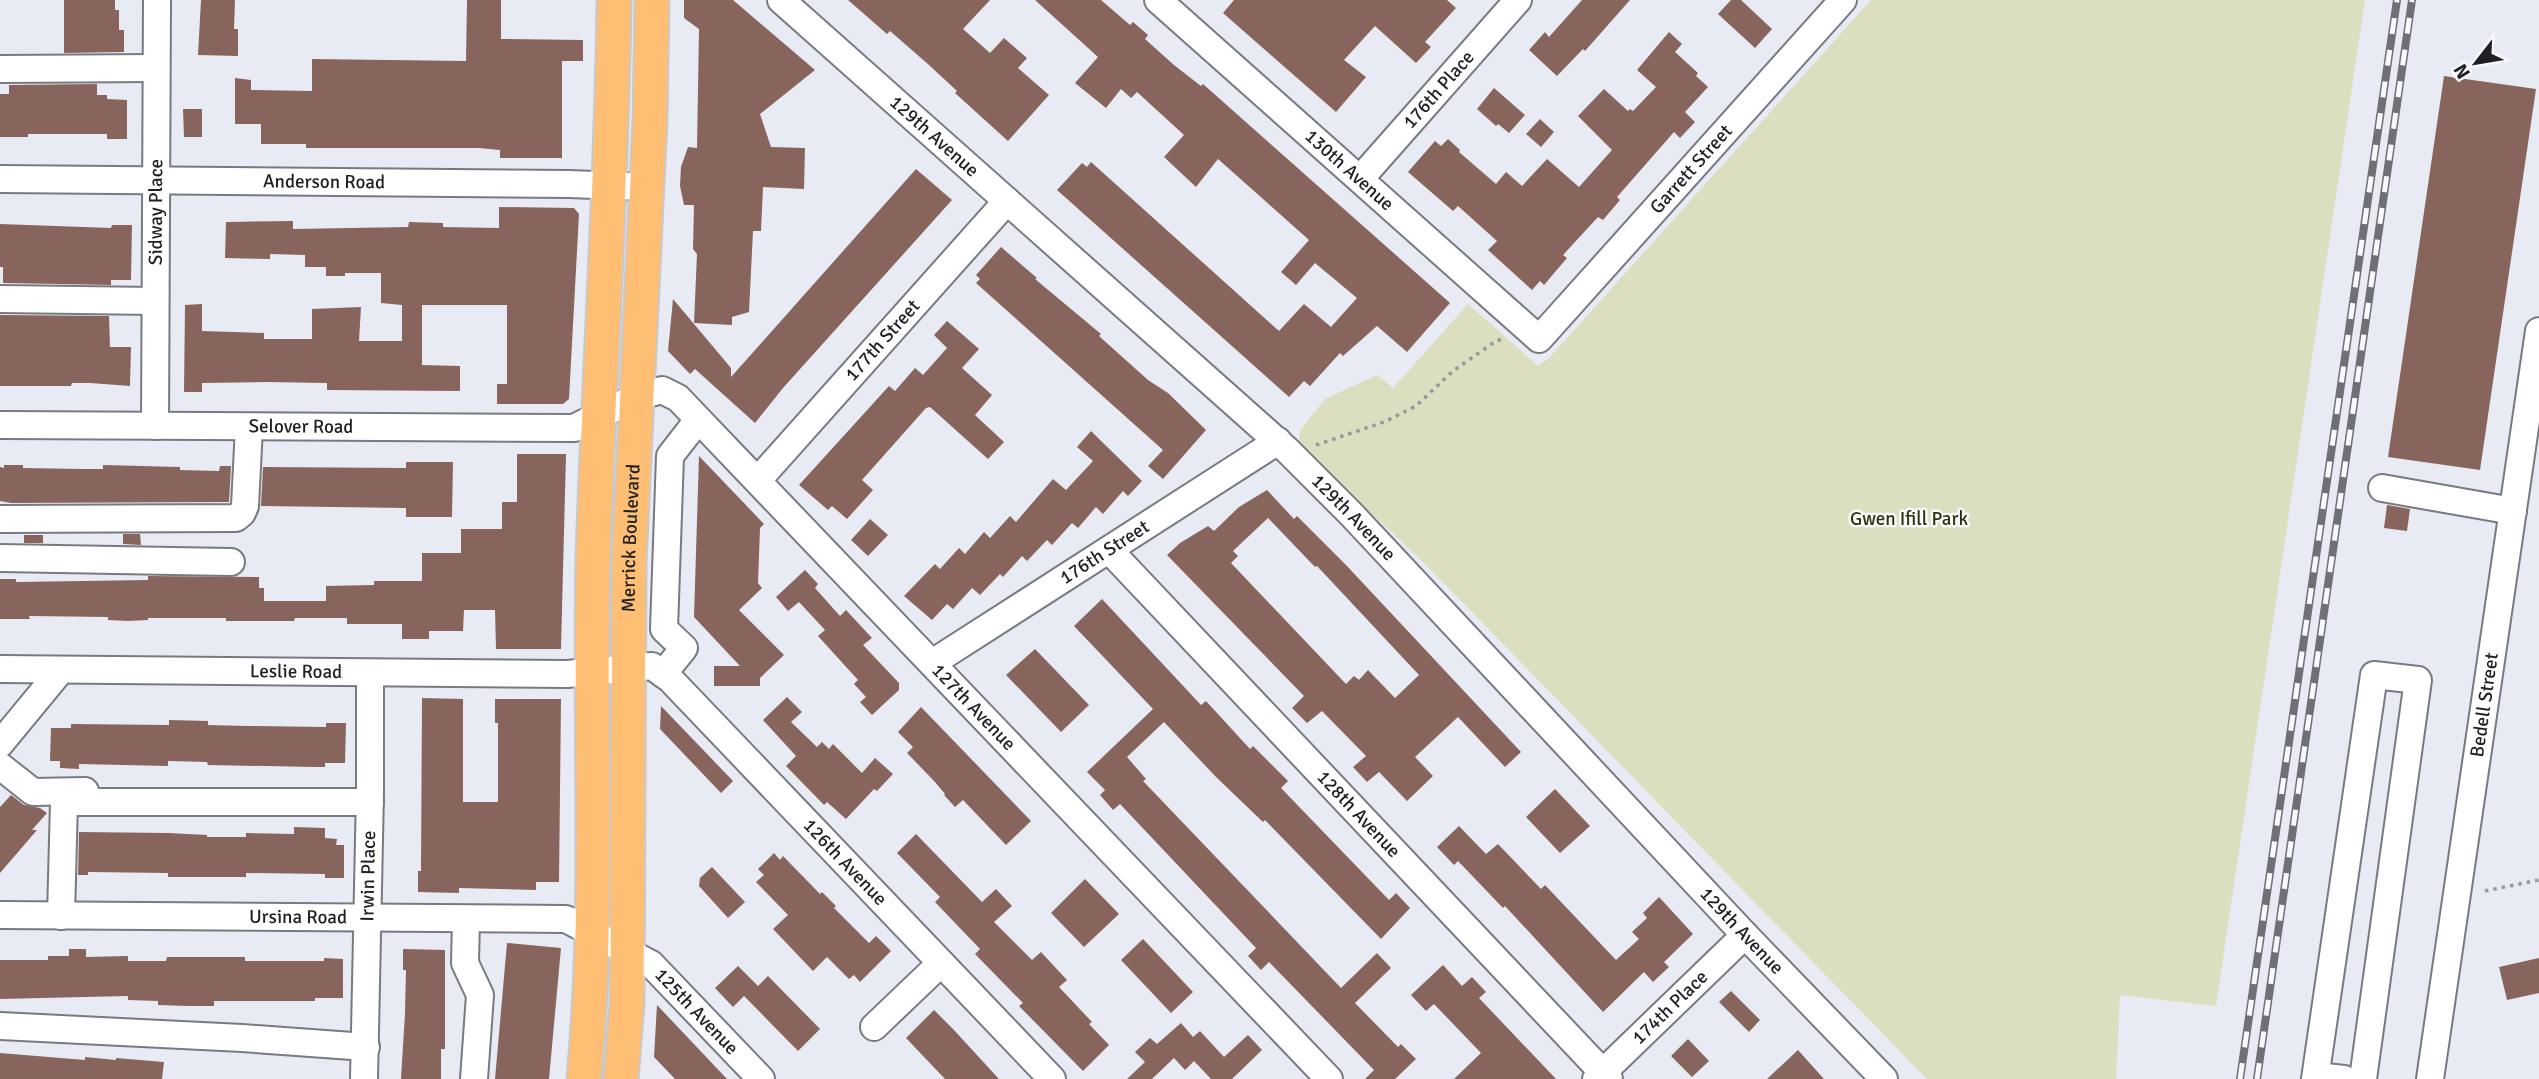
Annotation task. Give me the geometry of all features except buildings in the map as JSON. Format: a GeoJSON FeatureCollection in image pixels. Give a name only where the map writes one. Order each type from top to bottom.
{"type":"FeatureCollection","features":[{"type":"Feature","properties":{"kind":"main road","name":"Merrick Boulevard"},"geometry":{"type":"LineString","coordinates":[[584,1079],[590,1004],[593,560],[610,185],[614,0]]}},
{"type":"Feature","properties":{"kind":"main road","name":"Merrick Boulevard"},"geometry":{"type":"LineString","coordinates":[[621,1079],[627,951],[631,517],[647,187],[652,0]]}},
{"type":"Feature","properties":{"kind":"street","name":"Sidway Place"},"geometry":{"type":"LineString","coordinates":[[155,426],[157,0]]}},
{"type":"Feature","properties":{"kind":"street","name":"129th Avenue"},"geometry":{"type":"LineString","coordinates":[[781,0],[1278,441],[1362,525],[1745,935],[1884,1079]]}},
{"type":"Feature","properties":{"kind":"street","name":"176th Place"},"geometry":{"type":"LineString","coordinates":[[1360,179],[1518,0]]}},
{"type":"Feature","properties":{"kind":"street","name":"Garrett Street"},"geometry":{"type":"LineString","coordinates":[[1539,339],[1843,0]]}},
{"type":"Feature","properties":{"kind":"street","name":"130th Avenue"},"geometry":{"type":"LineString","coordinates":[[1174,5],[1360,179],[1539,339]]}},
{"type":"Feature","properties":{"kind":"street"},"geometry":{"type":"LineString","coordinates":[[0,69],[156,68]]}},
{"type":"Feature","properties":{"kind":"street","name":"Anderson Road"},"geometry":{"type":"LineString","coordinates":[[0,179],[647,187]]}},
{"type":"Feature","properties":{"kind":"street","name":"177th Street"},"geometry":{"type":"LineString","coordinates":[[758,480],[1007,201]]}},
{"type":"Feature","properties":{"kind":"street"},"geometry":{"type":"LineString","coordinates":[[0,299],[155,301]]}},
{"type":"Feature","properties":{"kind":"street","name":"Bedell Street"},"geometry":{"type":"LineString","coordinates":[[2430,1079],[2539,331]]}},
{"type":"Feature","properties":{"kind":"street","name":"127th Avenue"},"geometry":{"type":"LineString","coordinates":[[599,416],[636,397],[662,390],[678,398],[1328,1079]]}},
{"type":"Feature","properties":{"kind":"street","name":"Selover Road"},"geometry":{"type":"LineString","coordinates":[[0,425],[574,428],[599,416]]}},
{"type":"Feature","properties":{"kind":"street"},"geometry":{"type":"LineString","coordinates":[[628,668],[652,666],[663,674],[684,648],[664,629],[670,456],[698,420]]}},
{"type":"Feature","properties":{"kind":"street"},"geometry":{"type":"LineString","coordinates":[[0,519],[236,517],[242,513],[245,506],[249,427]]}},
{"type":"Feature","properties":{"kind":"street","name":"176th Street"},"geometry":{"type":"LineString","coordinates":[[932,663],[1278,441]]}},
{"type":"Feature","properties":{"kind":"street"},"geometry":{"type":"LineString","coordinates":[[633,453],[670,456]]}},
{"type":"Feature","properties":{"kind":"street"},"geometry":{"type":"LineString","coordinates":[[2382,488],[2513,511]]}},
{"type":"Feature","properties":{"kind":"street"},"geometry":{"type":"LineString","coordinates":[[631,517],[669,519]]}},
{"type":"Feature","properties":{"kind":"street","name":"128th Avenue"},"geometry":{"type":"LineString","coordinates":[[1110,551],[1603,1077]]}},
{"type":"Feature","properties":{"kind":"street"},"geometry":{"type":"LineString","coordinates":[[0,558],[231,562]]}},
{"type":"Feature","properties":{"kind":"street"},"geometry":{"type":"LineString","coordinates":[[629,602],[665,602]]}},
{"type":"Feature","properties":{"kind":"street","name":"Leslie Road"},"geometry":{"type":"LineString","coordinates":[[0,669],[567,674],[628,668]]}},
{"type":"Feature","properties":{"kind":"street"},"geometry":{"type":"LineString","coordinates":[[0,744],[61,670]]}},
{"type":"Feature","properties":{"kind":"street","name":"Irwin Place"},"geometry":{"type":"LineString","coordinates":[[364,1079],[370,673]]}},
{"type":"Feature","properties":{"kind":"street","name":"126th Avenue"},"geometry":{"type":"LineString","coordinates":[[663,674],[1052,1079]]}},
{"type":"Feature","properties":{"kind":"street"},"geometry":{"type":"LineString","coordinates":[[2344,1079],[2316,1078],[2374,675],[2418,680],[2363,1079]]}},
{"type":"Feature","properties":{"kind":"street"},"geometry":{"type":"LineString","coordinates":[[0,766],[33,792],[370,797]]}},
{"type":"Feature","properties":{"kind":"street"},"geometry":{"type":"LineString","coordinates":[[61,916],[64,802],[370,797]]}},
{"type":"Feature","properties":{"kind":"street","name":"Ursina Road"},"geometry":{"type":"LineString","coordinates":[[0,915],[566,919],[591,932]]}},
{"type":"Feature","properties":{"kind":"street"},"geometry":{"type":"LineString","coordinates":[[466,919],[465,963],[480,995],[474,1079]]}},
{"type":"Feature","properties":{"kind":"street","name":"125th Avenue"},"geometry":{"type":"LineString","coordinates":[[591,932],[651,964],[761,1079]]}},
{"type":"Feature","properties":{"kind":"street","name":"174th Place"},"geometry":{"type":"LineString","coordinates":[[1603,1077],[1745,935]]}},
{"type":"Feature","properties":{"kind":"street"},"geometry":{"type":"LineString","coordinates":[[874,1027],[942,963]]}},
{"type":"Feature","properties":{"kind":"street"},"geometry":{"type":"LineString","coordinates":[[0,1026],[366,1047]]}},
{"type":"Feature","properties":{"kind":"path"},"geometry":{"type":"LineString","coordinates":[[1309,443],[1317,445],[1384,422],[1416,406],[1453,372],[1493,343],[1507,337]]}},
{"type":"Feature","properties":{"kind":"path"},"geometry":{"type":"LineString","coordinates":[[2485,891],[2539,880]]}},
{"type":"Feature","properties":{"kind":"green space","name":"Gwen Ifill Park"},"geometry":{"type":"Polygon","coordinates":[[[1871,0],[2365,0],[2216,1006],[2120,995],[2116,1079],[1927,1079],[1425,564],[1299,444],[1300,431],[1325,399],[1377,375],[1393,388],[1468,304],[1538,366],[1549,358],[1871,0]]]}},
{"type":"Feature","properties":{"kind":"railway"},"geometry":{"type":"LineString","coordinates":[[2240,1079],[2397,0]]}},
{"type":"Feature","properties":{"kind":"railway"},"geometry":{"type":"LineString","coordinates":[[2257,1079],[2412,0]]}}]}
